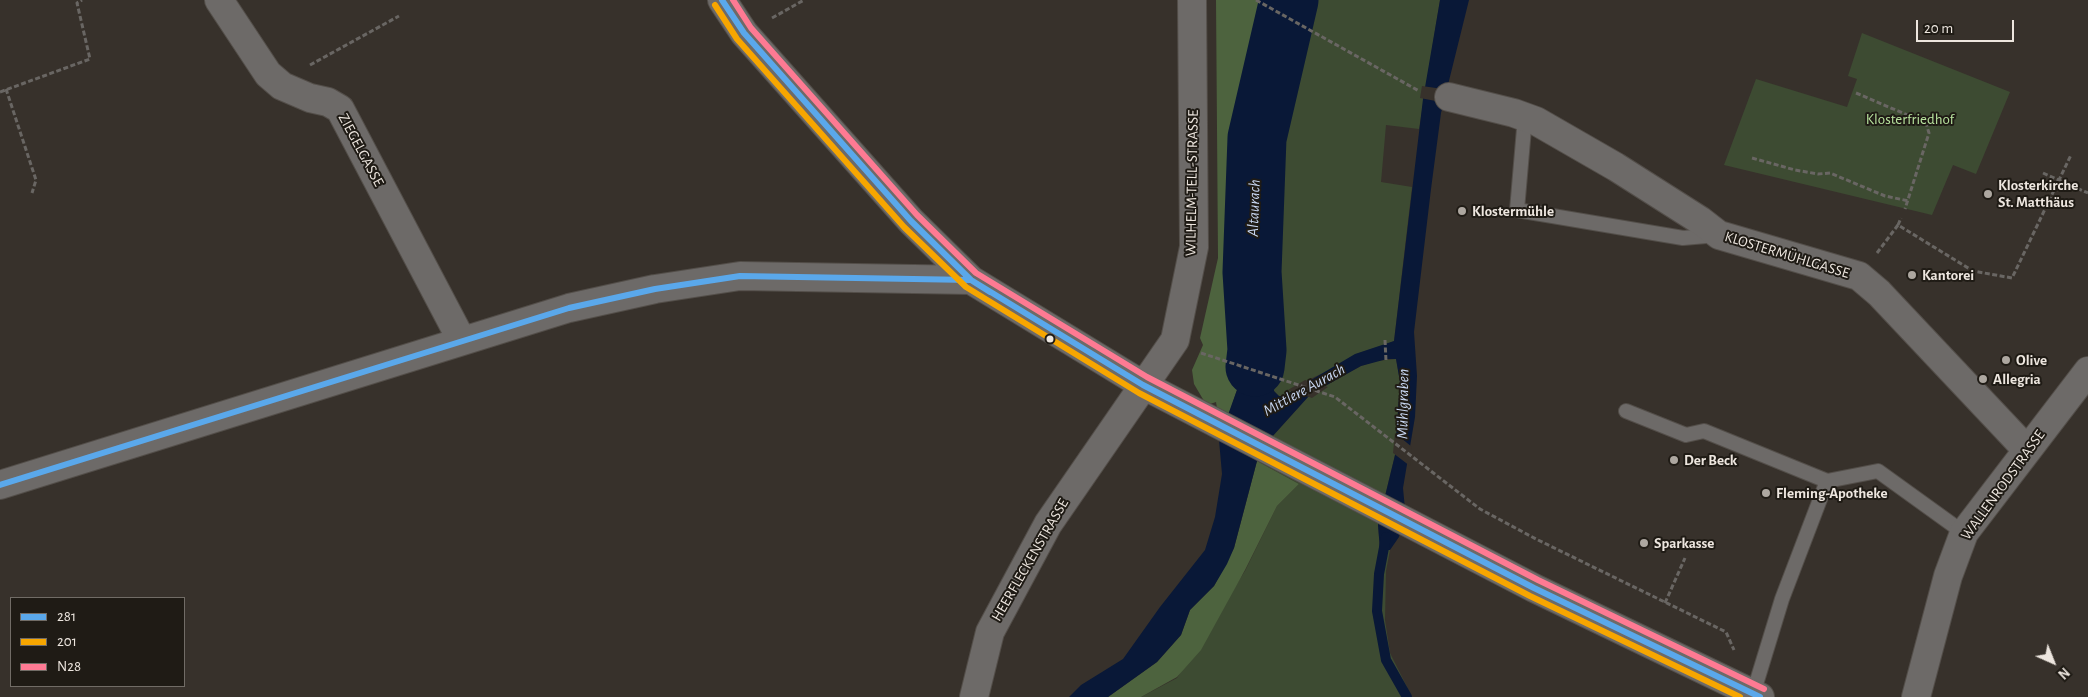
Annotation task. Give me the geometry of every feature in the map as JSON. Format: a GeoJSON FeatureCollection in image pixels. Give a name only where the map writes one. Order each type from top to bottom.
{"type":"FeatureCollection","features":[{"type":"Feature","properties":{"kind":"street","name":"ZIEGELGASSE"},"geometry":{"type":"LineString","coordinates":[[219,0],[268,74],[282,86],[328,102],[340,109],[462,341]]}},
{"type":"Feature","properties":{"kind":"street"},"geometry":{"type":"LineString","coordinates":[[722,0],[744,33],[911,221],[971,280],[1143,385],[1195,410],[1534,588],[1756,696]]}},
{"type":"Feature","properties":{"kind":"street","name":"WILHELM-TELL-STRASSE"},"geometry":{"type":"LineString","coordinates":[[1143,385],[1176,340],[1194,247],[1192,0]]}},
{"type":"Feature","properties":{"kind":"street","name":"KLOSTERMÜHLGASSE"},"geometry":{"type":"LineString","coordinates":[[1449,97],[1536,121],[1616,167],[1701,221],[1719,235],[1860,276],[1879,293],[2027,450]]}},
{"type":"Feature","properties":{"kind":"street"},"geometry":{"type":"LineString","coordinates":[[0,486],[569,308],[655,289],[740,276],[971,280]]}},
{"type":"Feature","properties":{"kind":"street","name":"WALLENRODSTRASSE"},"geometry":{"type":"LineString","coordinates":[[1916,697],[1948,576],[1964,533],[2088,371]]}},
{"type":"Feature","properties":{"kind":"street","name":"HEERFLECKENSTRASSE"},"geometry":{"type":"LineString","coordinates":[[974,697],[990,632],[1043,532],[1143,385]]}},
{"type":"Feature","properties":{"kind":"lane"},"geometry":{"type":"LineString","coordinates":[[1524,117],[1516,210],[1683,238],[1719,235]]}},
{"type":"Feature","properties":{"kind":"lane"},"geometry":{"type":"LineString","coordinates":[[1626,411],[1686,435],[1704,430],[1827,481],[1878,471],[1964,533]]}},
{"type":"Feature","properties":{"kind":"lane"},"geometry":{"type":"LineString","coordinates":[[1756,696],[1782,599],[1827,481]]}},
{"type":"Feature","properties":{"kind":"path"},"geometry":{"type":"LineString","coordinates":[[0,92],[90,59],[78,2],[82,0]]}},
{"type":"Feature","properties":{"kind":"path"},"geometry":{"type":"LineString","coordinates":[[744,33],[804,0]]}},
{"type":"Feature","properties":{"kind":"path"},"geometry":{"type":"LineString","coordinates":[[1256,0],[1422,92],[1449,97]]}},
{"type":"Feature","properties":{"kind":"path"},"geometry":{"type":"LineString","coordinates":[[298,93],[302,84],[302,70],[399,16]]}},
{"type":"Feature","properties":{"kind":"path"},"geometry":{"type":"LineString","coordinates":[[6,89],[36,180],[32,193]]}},
{"type":"Feature","properties":{"kind":"path"},"geometry":{"type":"LineString","coordinates":[[1856,93],[1926,123],[1929,133],[1906,209]]}},
{"type":"Feature","properties":{"kind":"path"},"geometry":{"type":"LineString","coordinates":[[1898,225],[1973,271],[2012,278],[2071,155]]}},
{"type":"Feature","properties":{"kind":"path"},"geometry":{"type":"LineString","coordinates":[[1752,158],[1794,170],[1830,174],[1885,196],[1909,201]]}},
{"type":"Feature","properties":{"kind":"path"},"geometry":{"type":"LineString","coordinates":[[2043,173],[2088,193]]}},
{"type":"Feature","properties":{"kind":"path"},"geometry":{"type":"LineString","coordinates":[[1860,276],[1898,225],[1901,218]]}},
{"type":"Feature","properties":{"kind":"path"},"geometry":{"type":"LineString","coordinates":[[1384,340],[1386,361]]}},
{"type":"Feature","properties":{"kind":"path"},"geometry":{"type":"LineString","coordinates":[[1199,352],[1335,397],[1480,509],[1536,539],[1726,632],[1756,696]]}},
{"type":"Feature","properties":{"kind":"path"},"geometry":{"type":"LineString","coordinates":[[1665,603],[1685,558]]}},
{"type":"Feature","properties":{"kind":"green space"},"geometry":{"type":"Polygon","coordinates":[[[1216,0],[1299,0],[1269,140],[1264,286],[1239,284],[1240,357],[1238,387],[1229,414],[1217,408],[1216,402],[1210,404],[1204,401],[1194,384],[1192,370],[1203,345],[1200,338],[1218,258],[1216,0]]]}},
{"type":"Feature","properties":{"kind":"green space"},"geometry":{"type":"Polygon","coordinates":[[[1299,0],[1440,0],[1419,129],[1386,125],[1381,182],[1412,187],[1394,341],[1310,379],[1284,396],[1279,396],[1274,391],[1275,351],[1264,286],[1269,140],[1299,0]]]}},
{"type":"Feature","properties":{"kind":"green space","name":"Klosterfriedhof"},"geometry":{"type":"Polygon","coordinates":[[[1862,33],[2010,92],[1976,174],[1953,165],[1932,215],[1724,165],[1756,79],[1847,107],[1857,79],[1848,76],[1862,33]]]}},
{"type":"Feature","properties":{"kind":"green space"},"geometry":{"type":"Polygon","coordinates":[[[1396,359],[1400,381],[1395,455],[1378,525],[1380,549],[1390,550],[1386,571],[1385,620],[1390,653],[1412,697],[1141,697],[1177,678],[1245,571],[1277,506],[1299,484],[1257,461],[1271,438],[1308,397],[1325,386],[1361,366],[1376,361],[1396,359]]]}},
{"type":"Feature","properties":{"kind":"green space"},"geometry":{"type":"Polygon","coordinates":[[[1257,461],[1299,484],[1277,506],[1245,570],[1201,650],[1177,677],[1141,697],[1108,697],[1157,662],[1181,635],[1190,610],[1214,586],[1234,548],[1257,461]]]}},
{"type":"Feature","properties":{"kind":"water","name":"Mittlere Aurach"},"geometry":{"type":"Polygon","coordinates":[[[1440,0],[1469,0],[1441,113],[1431,189],[1414,332],[1417,376],[1415,417],[1403,488],[1405,509],[1399,537],[1390,550],[1380,550],[1378,525],[1395,455],[1400,382],[1396,359],[1387,359],[1361,366],[1308,397],[1271,438],[1257,461],[1234,548],[1227,564],[1214,586],[1190,610],[1181,635],[1157,662],[1108,697],[1069,697],[1081,685],[1123,659],[1160,607],[1205,550],[1215,517],[1222,474],[1219,440],[1238,387],[1240,357],[1239,284],[1264,286],[1275,351],[1274,391],[1279,396],[1284,396],[1355,354],[1394,341],[1423,99],[1440,0]]]}},
{"type":"Feature","properties":{"kind":"pier"},"geometry":{"type":"Polygon","coordinates":[[[1422,86],[1450,90],[1446,103],[1420,98],[1422,86]]]}},
{"type":"Feature","properties":{"kind":"pier"},"geometry":{"type":"Polygon","coordinates":[[[1237,358],[1277,371],[1277,387],[1237,374],[1237,358]]]}},
{"type":"Feature","properties":{"kind":"pier"},"geometry":{"type":"Polygon","coordinates":[[[1305,380],[1328,387],[1312,398],[1288,390],[1305,380]]]}},
{"type":"Feature","properties":{"kind":"pier"},"geometry":{"type":"Polygon","coordinates":[[[1395,433],[1412,447],[1410,466],[1393,453],[1395,433]]]}},
{"type":"Feature","properties":{"kind":"waterway","name":"Altaurach"},"geometry":{"type":"LineString","coordinates":[[1255,367],[1257,350],[1252,272],[1257,138],[1289,0]]}},
{"type":"Feature","properties":{"kind":"waterway","name":"Mühlgraben"},"geometry":{"type":"LineString","coordinates":[[1386,537],[1379,574],[1377,611],[1386,660],[1407,697]]}},
{"type":"Feature","properties":{"kind":"transit line","name":"281"},"geometry":{"type":"LineString","coordinates":[[722,0],[744,33],[911,221],[971,280],[990,292]]}},
{"type":"Feature","properties":{"kind":"transit line","name":"N28"},"geometry":{"type":"LineString","coordinates":[[733,0],[751,28],[917,215],[976,273],[1147,377],[1538,580],[1764,689]]}},
{"type":"Feature","properties":{"kind":"transit line","name":"201"},"geometry":{"type":"LineString","coordinates":[[715,5],[737,39],[904,227],[966,287],[1139,393],[1530,596],[1740,697]]}},
{"type":"Feature","properties":{"kind":"transit line","name":"281"},"geometry":{"type":"LineString","coordinates":[[0,485],[569,308],[655,289],[740,276],[971,280],[1143,385],[1534,588],[1760,697]]}},
{"type":"Feature","properties":{"kind":"place","name":"Klosterkirche St. Matthäus"},"geometry":{"type":"Point","coordinates":[1988,194]}},
{"type":"Feature","properties":{"kind":"place","name":"Klostermühle"},"geometry":{"type":"Point","coordinates":[1462,211]}},
{"type":"Feature","properties":{"kind":"place","name":"Kantorei"},"geometry":{"type":"Point","coordinates":[1912,275]}},
{"type":"Feature","properties":{"kind":"place","name":"Olive"},"geometry":{"type":"Point","coordinates":[2006,360]}},
{"type":"Feature","properties":{"kind":"place","name":"Allegria"},"geometry":{"type":"Point","coordinates":[1983,379]}},
{"type":"Feature","properties":{"kind":"place","name":"Der Beck"},"geometry":{"type":"Point","coordinates":[1674,460]}},
{"type":"Feature","properties":{"kind":"place","name":"Fleming-Apotheke"},"geometry":{"type":"Point","coordinates":[1766,493]}},
{"type":"Feature","properties":{"kind":"place","name":"Sparkasse"},"geometry":{"type":"Point","coordinates":[1644,543]}}]}
